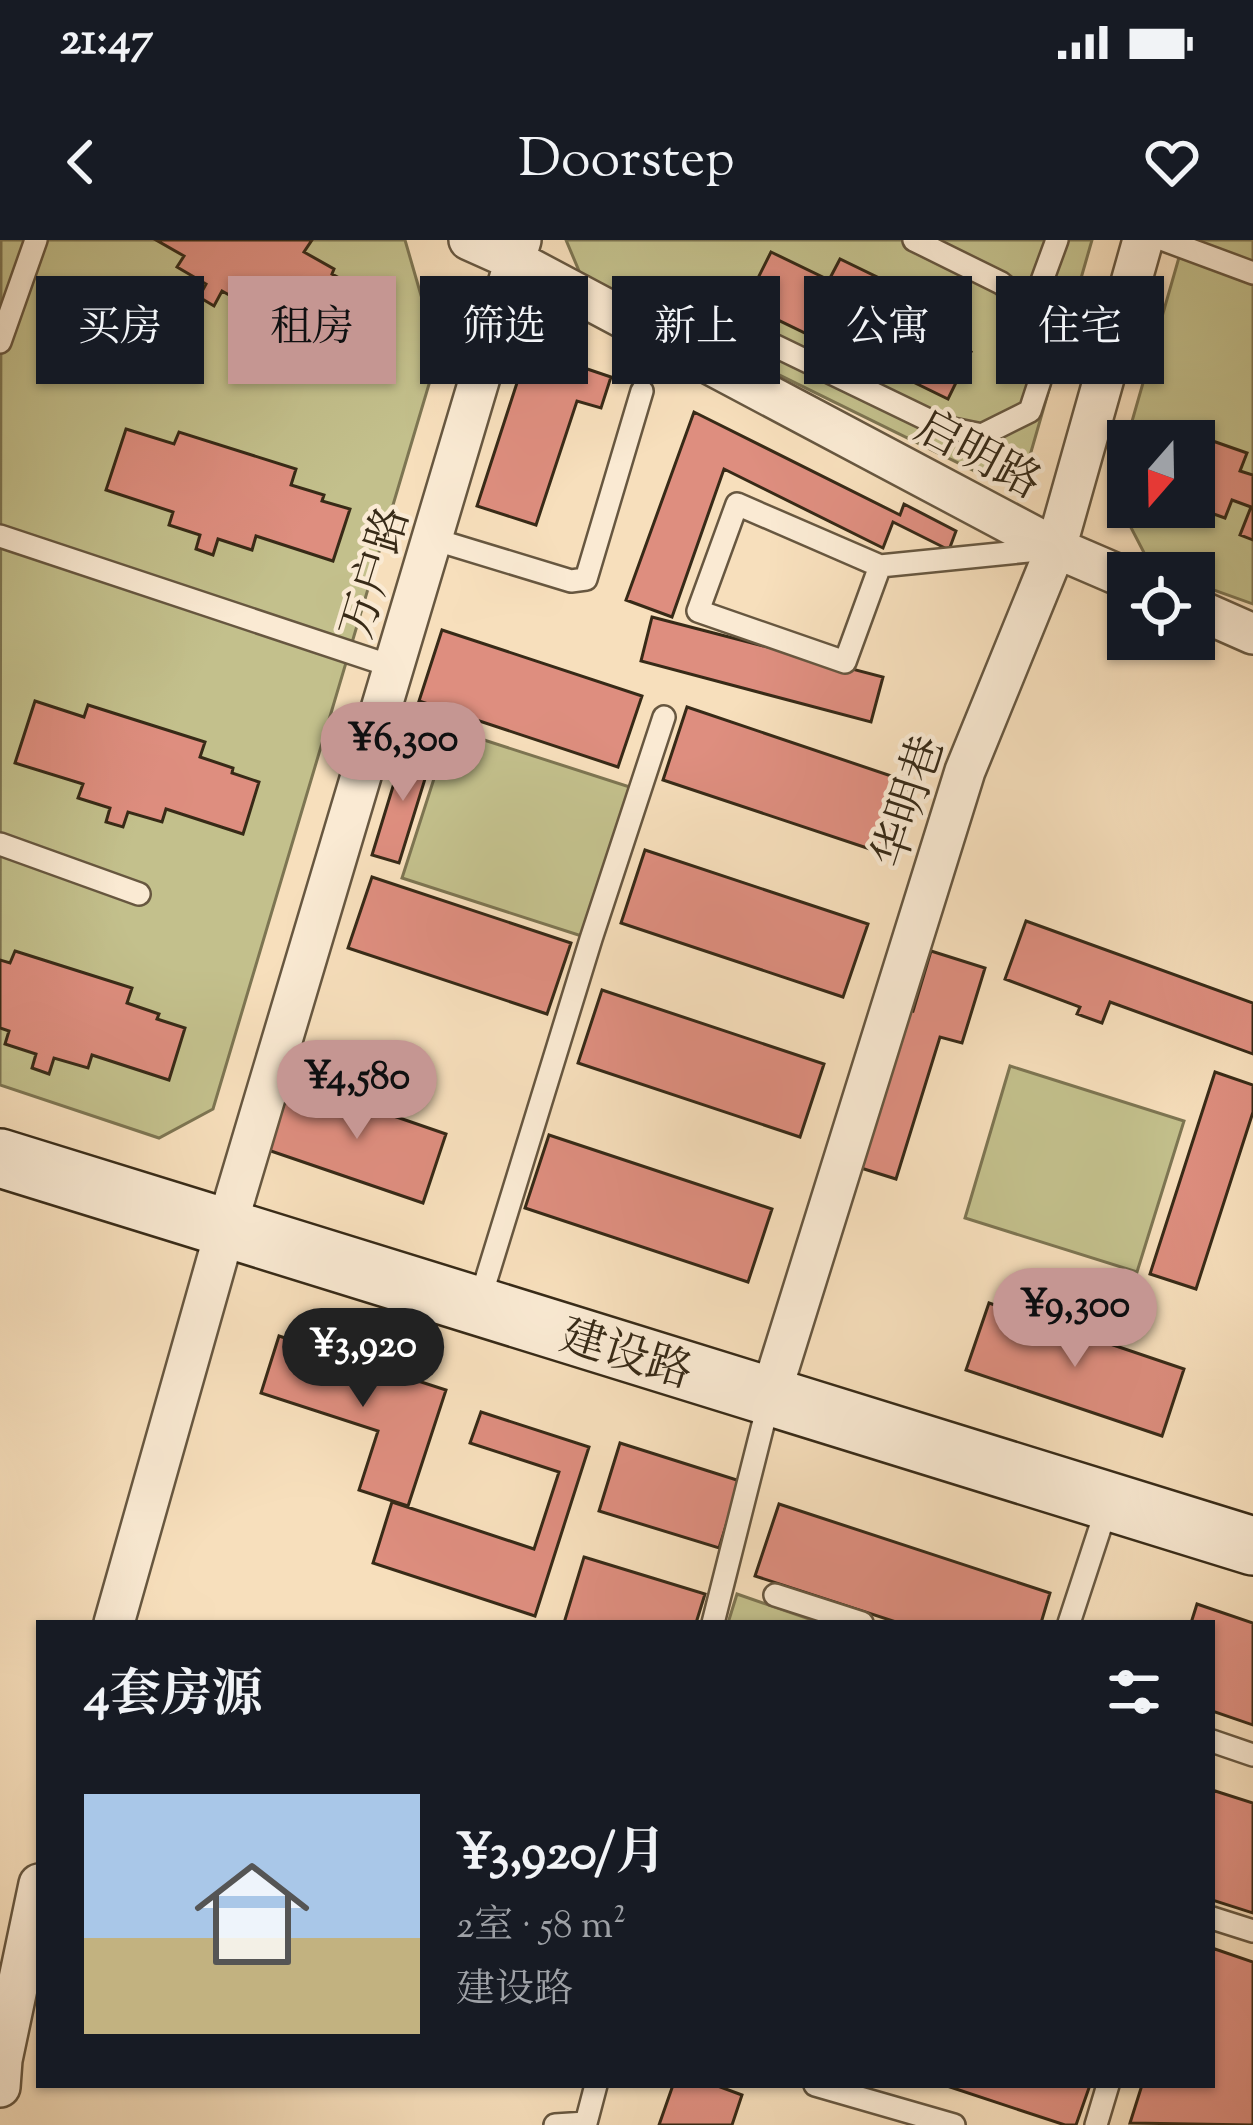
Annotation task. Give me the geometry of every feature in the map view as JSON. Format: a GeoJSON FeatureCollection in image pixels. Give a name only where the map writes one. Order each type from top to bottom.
{"type":"FeatureCollection","features":[{"type":"Feature","properties":{"kind":"street","name":"启明路"},"geometry":{"type":"LineString","coordinates":[[469,240],[519,251],[746,385],[1056,548],[1107,570]]}},
{"type":"Feature","properties":{"kind":"street","name":"华明巷"},"geometry":{"type":"LineString","coordinates":[[770,1396],[965,771],[1056,548],[1143,240]]}},
{"type":"Feature","properties":{"kind":"street","name":"万户路"},"geometry":{"type":"LineString","coordinates":[[115,1620],[226,1228],[519,251]]}},
{"type":"Feature","properties":{"kind":"street"},"geometry":{"type":"LineString","coordinates":[[1215,617],[1253,634]]}},
{"type":"Feature","properties":{"kind":"street","name":"建设路"},"geometry":{"type":"LineString","coordinates":[[0,1159],[1253,1546]]}},
{"type":"Feature","properties":{"kind":"street"},"geometry":{"type":"LineString","coordinates":[[0,2087],[36,1899]]}},
{"type":"Feature","properties":{"kind":"lane"},"geometry":{"type":"LineString","coordinates":[[0,342],[36,240]]}},
{"type":"Feature","properties":{"kind":"lane"},"geometry":{"type":"LineString","coordinates":[[914,240],[996,281]]}},
{"type":"Feature","properties":{"kind":"lane"},"geometry":{"type":"LineString","coordinates":[[1045,276],[1058,240]]}},
{"type":"Feature","properties":{"kind":"lane"},"geometry":{"type":"LineString","coordinates":[[1165,240],[1253,272]]}},
{"type":"Feature","properties":{"kind":"lane"},"geometry":{"type":"LineString","coordinates":[[746,385],[763,340],[943,428],[982,435],[1030,411],[1039,384]]}},
{"type":"Feature","properties":{"kind":"lane"},"geometry":{"type":"LineString","coordinates":[[433,539],[571,581],[586,579],[642,392]]}},
{"type":"Feature","properties":{"kind":"lane"},"geometry":{"type":"LineString","coordinates":[[880,566],[845,662],[698,611],[737,503],[880,566],[1056,548]]}},
{"type":"Feature","properties":{"kind":"lane"},"geometry":{"type":"LineString","coordinates":[[0,536],[394,667]]}},
{"type":"Feature","properties":{"kind":"lane"},"geometry":{"type":"LineString","coordinates":[[478,1306],[664,718]]}},
{"type":"Feature","properties":{"kind":"lane"},"geometry":{"type":"LineString","coordinates":[[0,844],[139,894]]}},
{"type":"Feature","properties":{"kind":"lane"},"geometry":{"type":"LineString","coordinates":[[714,1620],[770,1396]]}},
{"type":"Feature","properties":{"kind":"lane"},"geometry":{"type":"LineString","coordinates":[[1070,1620],[1109,1501]]}},
{"type":"Feature","properties":{"kind":"lane"},"geometry":{"type":"LineString","coordinates":[[775,1595],[853,1620]]}},
{"type":"Feature","properties":{"kind":"lane"},"geometry":{"type":"LineString","coordinates":[[1215,1742],[1253,1755]]}},
{"type":"Feature","properties":{"kind":"lane"},"geometry":{"type":"LineString","coordinates":[[1215,1919],[1253,1931]]}},
{"type":"Feature","properties":{"kind":"lane"},"geometry":{"type":"LineString","coordinates":[[555,2125],[586,2123],[595,2088]]}},
{"type":"Feature","properties":{"kind":"lane"},"geometry":{"type":"LineString","coordinates":[[825,2088],[955,2125]]}},
{"type":"Feature","properties":{"kind":"lane"},"geometry":{"type":"LineString","coordinates":[[1096,2125],[1107,2088]]}},
{"type":"Feature","properties":{"kind":"shaded area"},"geometry":{"type":"Polygon","coordinates":[[[1,240],[405,240],[420,292],[420,384],[429,384],[213,1109],[159,1138],[0,1085],[1,240]]]}},
{"type":"Feature","properties":{"kind":"shaded area"},"geometry":{"type":"Polygon","coordinates":[[[566,240],[1092,240],[1082,276],[996,276],[996,384],[1051,384],[1029,459],[993,480],[780,375],[780,276],[612,276],[612,293],[581,276],[566,240]]]}},
{"type":"Feature","properties":{"kind":"shaded area"},"geometry":{"type":"Polygon","coordinates":[[[1184,240],[1253,240],[1253,604],[1215,590],[1215,552],[1144,552],[1131,528],[1215,528],[1215,420],[1132,420],[1143,384],[1164,384],[1164,310],[1184,240]]]}},
{"type":"Feature","properties":{"kind":"shaded area"},"geometry":{"type":"Polygon","coordinates":[[[450,729],[639,790],[591,939],[402,878],[450,729]]]}},
{"type":"Feature","properties":{"kind":"shaded area"},"geometry":{"type":"Polygon","coordinates":[[[1010,1066],[1184,1121],[1137,1272],[965,1218],[1010,1066]]]}},
{"type":"Feature","properties":{"kind":"shaded area"},"geometry":{"type":"Polygon","coordinates":[[[737,1594],[812,1620],[729,1620],[737,1594]]]}},
{"type":"Feature","properties":{"kind":"building"},"geometry":{"type":"Polygon","coordinates":[[[156,240],[312,240],[304,252],[334,269],[336,276],[228,276],[228,294],[222,291],[214,306],[204,300],[204,276],[192,276],[177,267],[184,256],[156,240]]]}},
{"type":"Feature","properties":{"kind":"building"},"geometry":{"type":"Polygon","coordinates":[[[771,252],[821,276],[804,276],[804,333],[780,321],[780,276],[759,276],[771,252]]]}},
{"type":"Feature","properties":{"kind":"building"},"geometry":{"type":"Polygon","coordinates":[[[840,259],[875,276],[831,276],[840,259]]]}},
{"type":"Feature","properties":{"kind":"building"},"geometry":{"type":"Polygon","coordinates":[[[588,369],[611,377],[601,408],[577,401],[536,525],[477,506],[517,384],[588,384],[588,369]]]}},
{"type":"Feature","properties":{"kind":"building"},"geometry":{"type":"Polygon","coordinates":[[[917,384],[955,384],[948,399],[917,384]]]}},
{"type":"Feature","properties":{"kind":"building"},"geometry":{"type":"Polygon","coordinates":[[[694,412],[900,515],[904,504],[956,531],[949,550],[893,522],[883,548],[724,469],[672,617],[626,600],[694,412]]]}},
{"type":"Feature","properties":{"kind":"building"},"geometry":{"type":"Polygon","coordinates":[[[126,429],[174,444],[179,432],[296,469],[291,485],[350,509],[333,561],[256,536],[252,550],[218,539],[213,555],[196,549],[200,535],[169,525],[173,512],[106,490],[126,429]]]}},
{"type":"Feature","properties":{"kind":"building"},"geometry":{"type":"Polygon","coordinates":[[[1215,442],[1247,453],[1240,471],[1253,475],[1253,540],[1240,535],[1251,507],[1232,500],[1225,518],[1215,514],[1215,442]]]}},
{"type":"Feature","properties":{"kind":"building"},"geometry":{"type":"Polygon","coordinates":[[[652,617],[883,677],[871,722],[641,661],[652,617]]]}},
{"type":"Feature","properties":{"kind":"building"},"geometry":{"type":"Polygon","coordinates":[[[442,630],[642,696],[618,767],[419,701],[442,630]]]}},
{"type":"Feature","properties":{"kind":"building"},"geometry":{"type":"Polygon","coordinates":[[[35,701],[84,717],[88,705],[205,742],[200,757],[259,782],[243,834],[166,809],[162,822],[128,812],[123,827],[106,822],[110,808],[78,798],[83,784],[15,763],[35,701]]]}},
{"type":"Feature","properties":{"kind":"building"},"geometry":{"type":"Polygon","coordinates":[[[687,707],[909,782],[885,854],[663,780],[687,707]]]}},
{"type":"Feature","properties":{"kind":"building"},"geometry":{"type":"Polygon","coordinates":[[[406,744],[433,753],[399,863],[372,855],[406,744]]]}},
{"type":"Feature","properties":{"kind":"building"},"geometry":{"type":"Polygon","coordinates":[[[645,850],[868,924],[843,997],[621,923],[645,850]]]}},
{"type":"Feature","properties":{"kind":"building"},"geometry":{"type":"Polygon","coordinates":[[[372,877],[571,943],[547,1014],[348,948],[372,877]]]}},
{"type":"Feature","properties":{"kind":"building"},"geometry":{"type":"Polygon","coordinates":[[[1026,921],[1253,1003],[1253,1054],[1110,1002],[1102,1023],[1077,1014],[1080,1007],[1005,979],[1026,921]]]}},
{"type":"Feature","properties":{"kind":"building"},"geometry":{"type":"Polygon","coordinates":[[[15,951],[132,988],[127,1003],[185,1028],[169,1080],[92,1055],[88,1068],[54,1058],[49,1074],[32,1068],[36,1054],[5,1044],[9,1031],[0,1028],[0,960],[10,963],[15,951]]]}},
{"type":"Feature","properties":{"kind":"building"},"geometry":{"type":"Polygon","coordinates":[[[931,951],[985,968],[962,1043],[940,1037],[896,1179],[845,1163],[894,1005],[913,1011],[931,951]]]}},
{"type":"Feature","properties":{"kind":"building"},"geometry":{"type":"Polygon","coordinates":[[[602,990],[824,1064],[800,1137],[578,1063],[602,990]]]}},
{"type":"Feature","properties":{"kind":"building"},"geometry":{"type":"Polygon","coordinates":[[[1215,1072],[1253,1085],[1253,1112],[1196,1289],[1150,1274],[1215,1072]]]}},
{"type":"Feature","properties":{"kind":"building"},"geometry":{"type":"Polygon","coordinates":[[[292,1081],[446,1134],[423,1203],[268,1150],[292,1081]]]}},
{"type":"Feature","properties":{"kind":"building"},"geometry":{"type":"Polygon","coordinates":[[[549,1135],[772,1209],[748,1282],[525,1208],[549,1135]]]}},
{"type":"Feature","properties":{"kind":"building"},"geometry":{"type":"Polygon","coordinates":[[[989,1303],[1184,1369],[1162,1436],[966,1370],[989,1303]]]}},
{"type":"Feature","properties":{"kind":"building"},"geometry":{"type":"Polygon","coordinates":[[[279,1336],[446,1390],[408,1506],[359,1490],[378,1431],[261,1393],[279,1336]]]}},
{"type":"Feature","properties":{"kind":"building"},"geometry":{"type":"Polygon","coordinates":[[[481,1412],[589,1447],[535,1616],[373,1563],[392,1502],[534,1549],[559,1472],[470,1443],[481,1412]]]}},
{"type":"Feature","properties":{"kind":"building"},"geometry":{"type":"Polygon","coordinates":[[[620,1443],[740,1481],[719,1548],[599,1511],[620,1443]]]}},
{"type":"Feature","properties":{"kind":"building"},"geometry":{"type":"Polygon","coordinates":[[[779,1504],[1050,1593],[1042,1620],[890,1620],[755,1576],[779,1504]]]}},
{"type":"Feature","properties":{"kind":"building"},"geometry":{"type":"Polygon","coordinates":[[[584,1557],[705,1594],[697,1620],[565,1620],[584,1557]]]}},
{"type":"Feature","properties":{"kind":"building"},"geometry":{"type":"Polygon","coordinates":[[[1197,1604],[1253,1623],[1253,1725],[1215,1712],[1215,1620],[1192,1620],[1197,1604]]]}},
{"type":"Feature","properties":{"kind":"building"},"geometry":{"type":"Polygon","coordinates":[[[1215,1791],[1253,1803],[1253,1913],[1215,1901],[1215,1791]]]}},
{"type":"Feature","properties":{"kind":"building"},"geometry":{"type":"Polygon","coordinates":[[[1215,1949],[1253,1962],[1253,2125],[1130,2123],[1141,2088],[1215,2088],[1215,1949]]]}},
{"type":"Feature","properties":{"kind":"building"},"geometry":{"type":"Polygon","coordinates":[[[672,2088],[723,2088],[742,2095],[732,2125],[659,2125],[672,2088]]]}},
{"type":"Feature","properties":{"kind":"building"},"geometry":{"type":"Polygon","coordinates":[[[953,2088],[1089,2088],[1076,2125],[953,2088]]]}}]}
